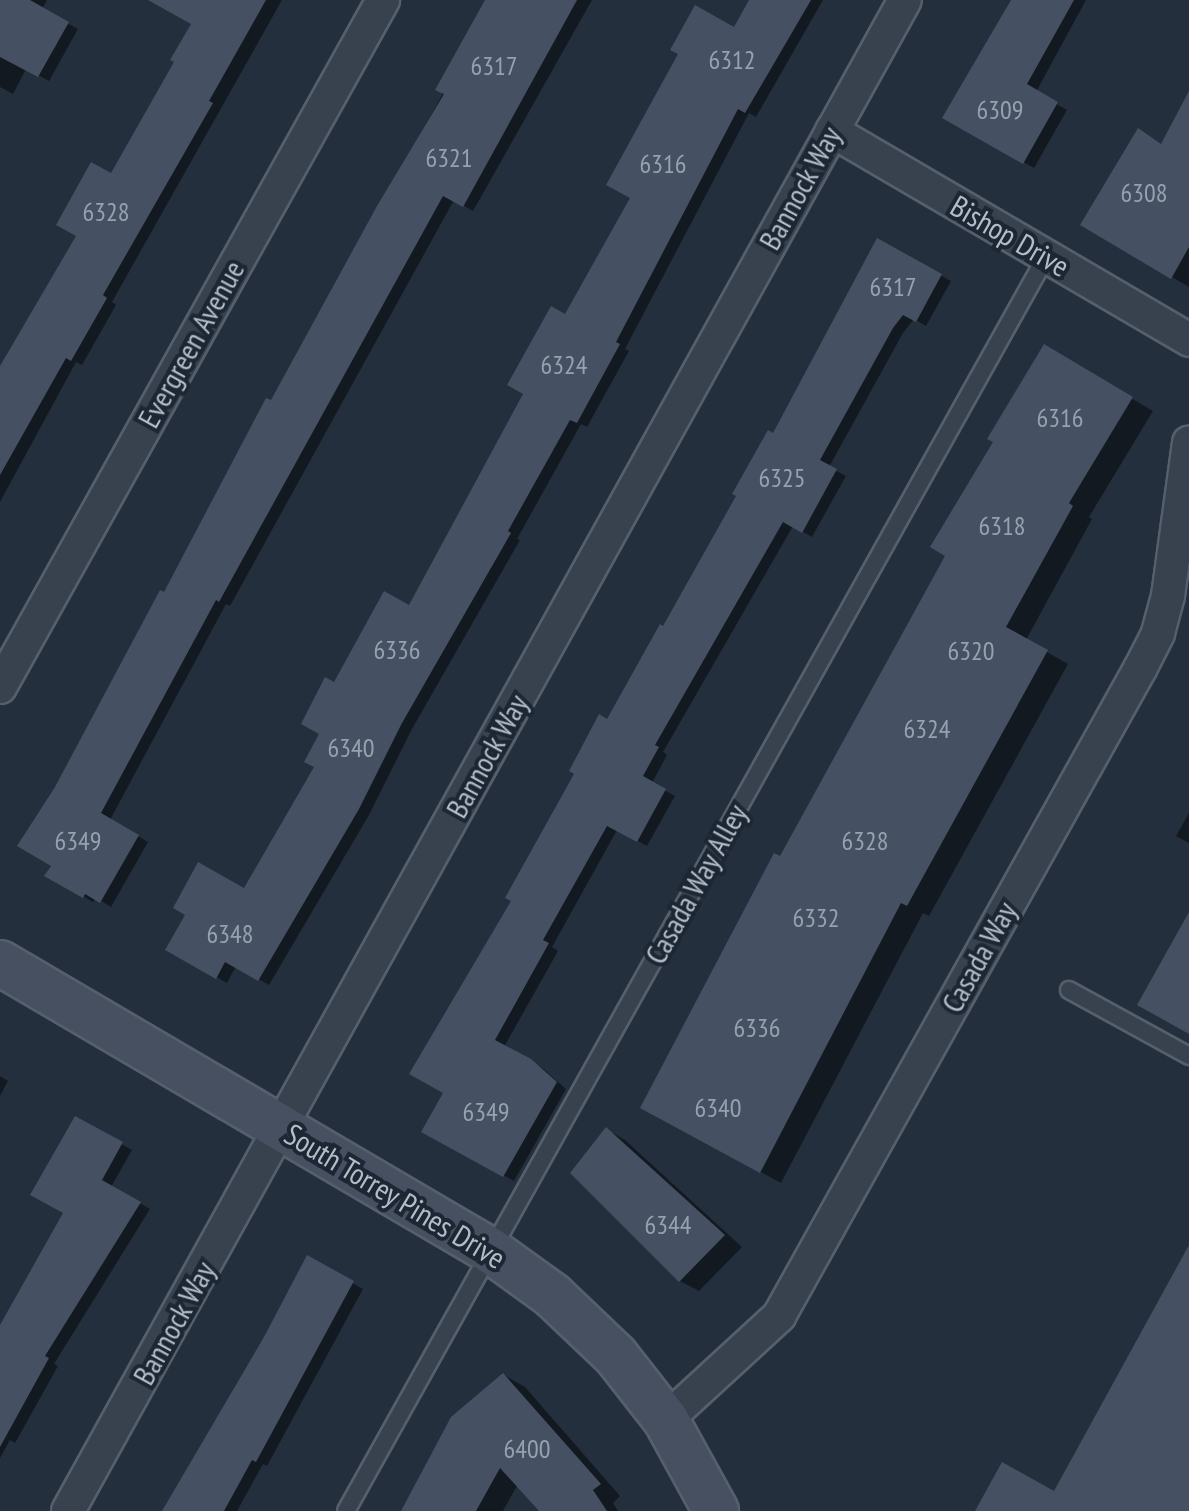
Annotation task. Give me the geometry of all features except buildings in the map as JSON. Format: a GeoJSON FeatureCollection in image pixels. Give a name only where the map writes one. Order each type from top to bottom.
{"type":"FeatureCollection","features":[{"type":"Feature","properties":{"kind":"main road","name":"South Torrey Pines Drive"},"geometry":{"type":"LineString","coordinates":[[0,963],[491,1251],[552,1295],[616,1356],[666,1420],[716,1511]]}},
{"type":"Feature","properties":{"kind":"street","name":"Evergreen Avenue"},"geometry":{"type":"LineString","coordinates":[[0,687],[383,0]]}},
{"type":"Feature","properties":{"kind":"street","name":"Bannock Way"},"geometry":{"type":"LineString","coordinates":[[68,1511],[905,0]]}},
{"type":"Feature","properties":{"kind":"street","name":"Bishop Drive"},"geometry":{"type":"LineString","coordinates":[[832,131],[1189,340]]}},
{"type":"Feature","properties":{"kind":"street","name":"Casada Way"},"geometry":{"type":"LineString","coordinates":[[666,1420],[779,1316],[1141,667],[1158,633],[1168,596],[1189,442]]}},
{"type":"Feature","properties":{"kind":"lane","name":"Casada Way Alley"},"geometry":{"type":"LineString","coordinates":[[346,1511],[1046,257]]}},
{"type":"Feature","properties":{"kind":"lane"},"geometry":{"type":"LineString","coordinates":[[1069,990],[1189,1056]]}}]}
